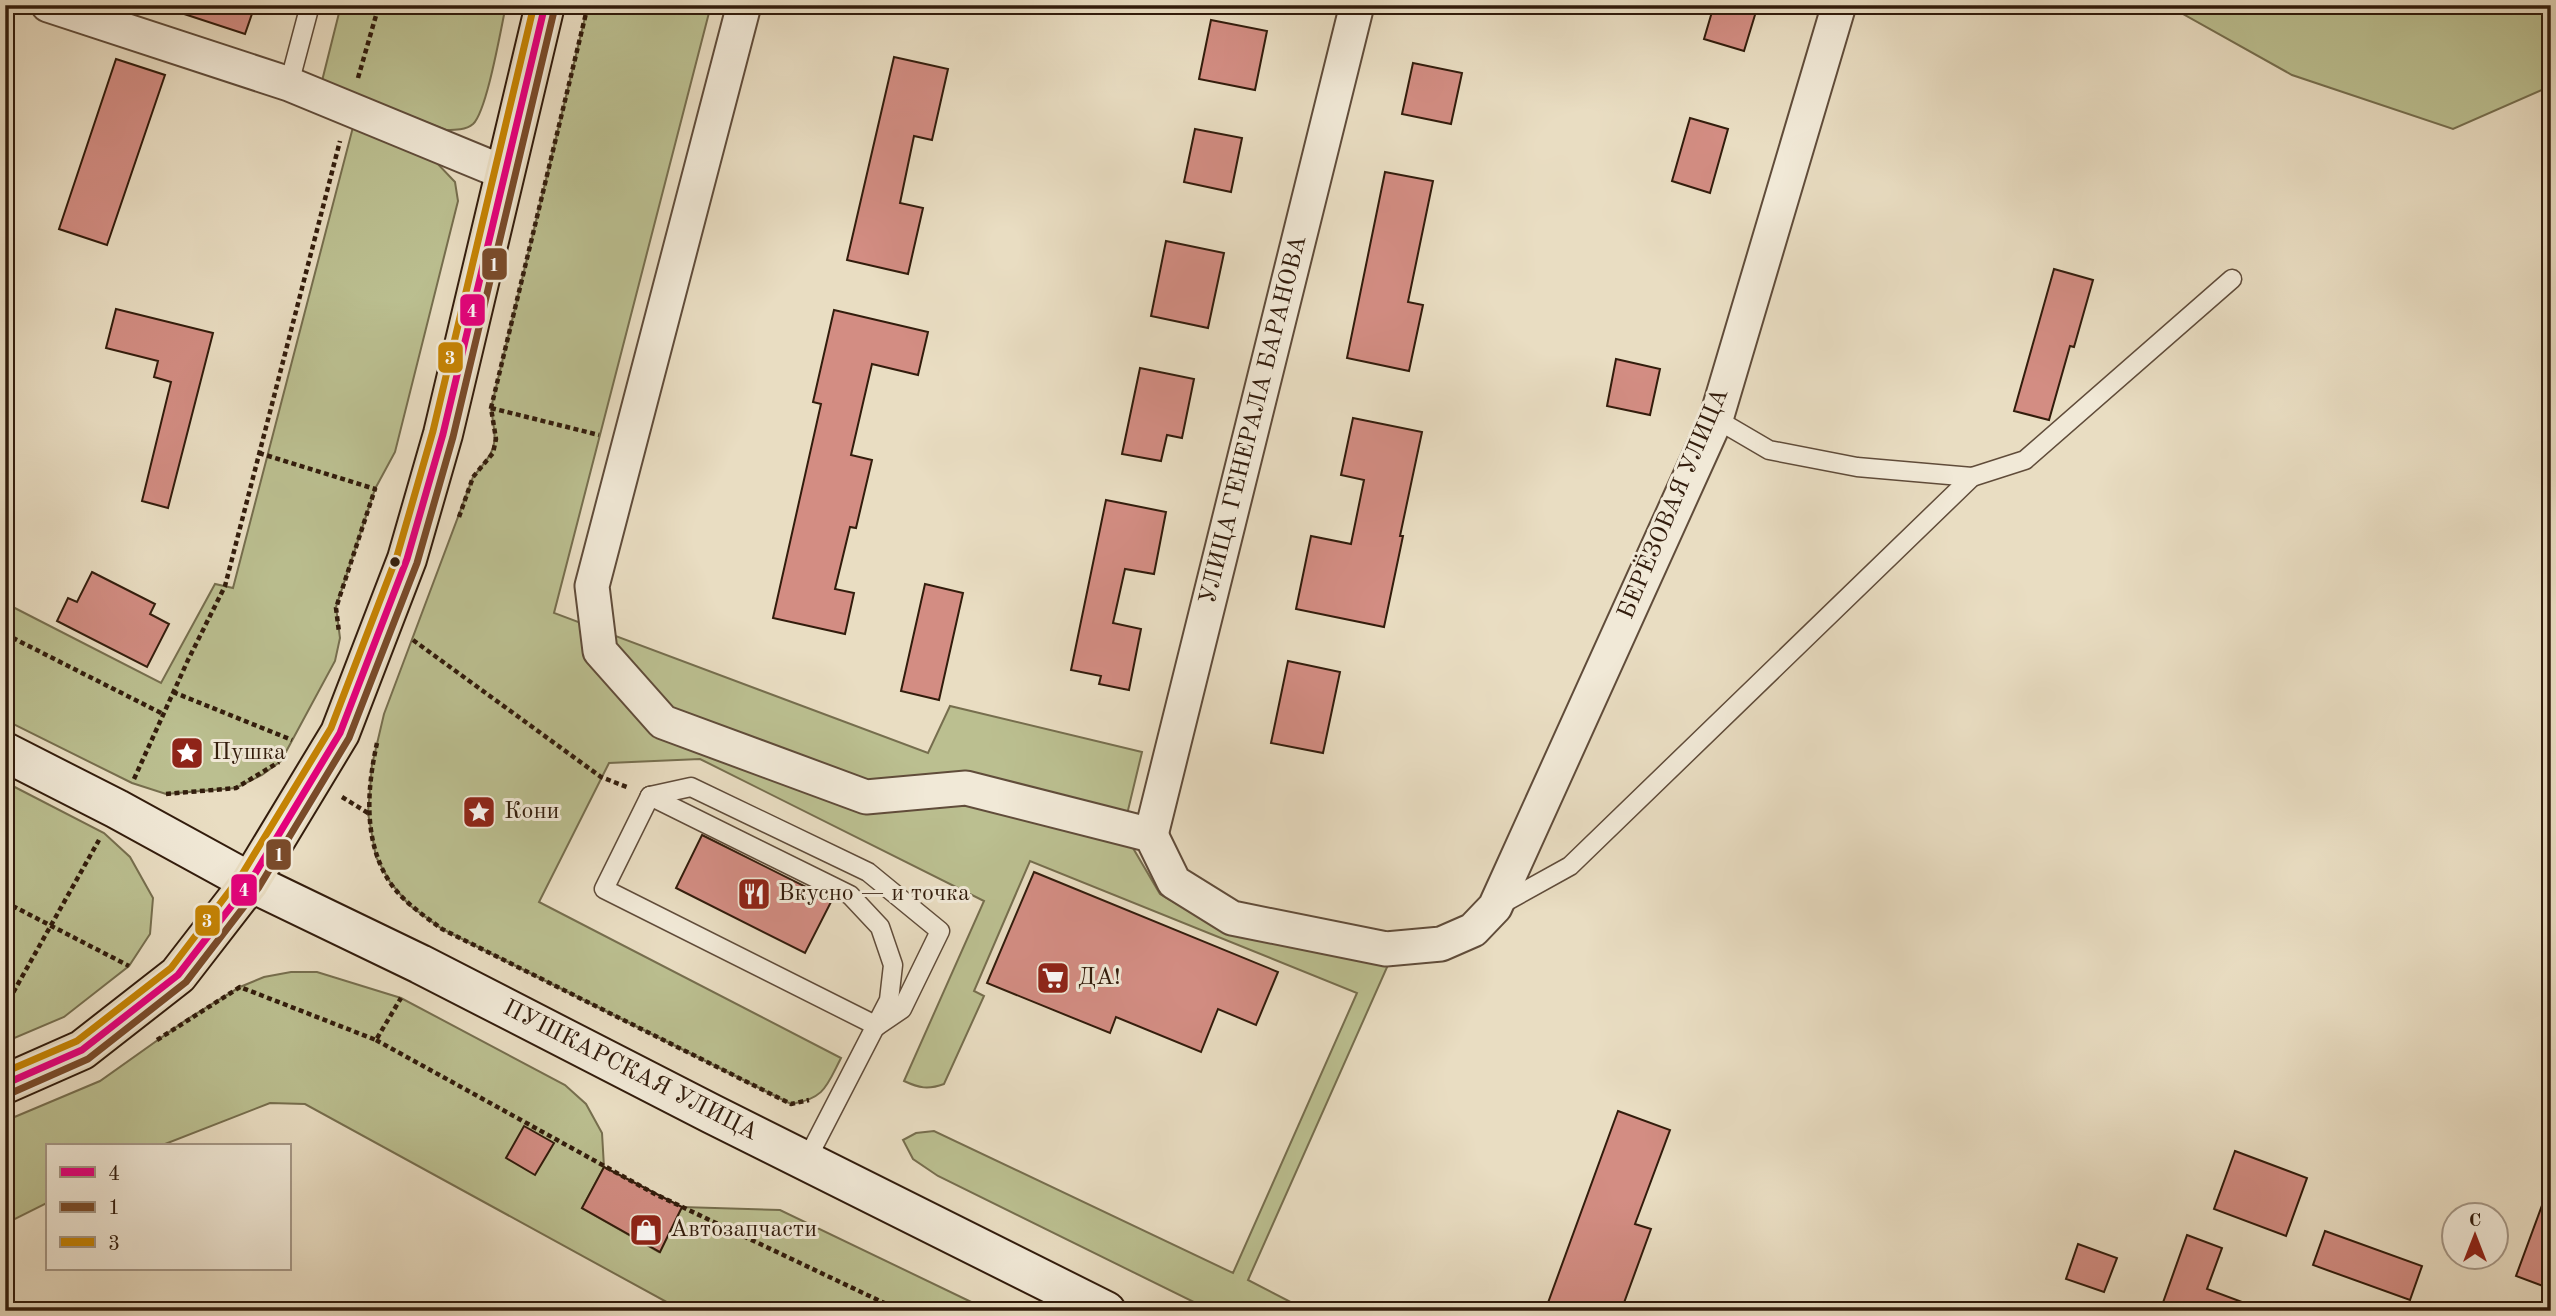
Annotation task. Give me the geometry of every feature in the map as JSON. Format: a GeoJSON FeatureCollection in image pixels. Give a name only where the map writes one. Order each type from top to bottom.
{"type":"FeatureCollection","features":[{"type":"Feature","properties":{"kind":"main road"},"geometry":{"type":"LineString","coordinates":[[5,1084],[82,1049],[178,975],[250,882],[341,733],[407,559],[443,434],[545,5]]}},
{"type":"Feature","properties":{"kind":"main road","name":"ПУШКАРСКАЯ УЛИЦА"},"geometry":{"type":"LineString","coordinates":[[5,752],[117,809],[250,882],[420,964],[1107,1311]]}},
{"type":"Feature","properties":{"kind":"street"},"geometry":{"type":"LineString","coordinates":[[48,5],[289,84],[505,173]]}},
{"type":"Feature","properties":{"kind":"street"},"geometry":{"type":"LineString","coordinates":[[744,5],[592,586],[600,650],[663,722],[866,797],[967,788],[1151,835],[1174,882],[1232,918],[1386,949],[1441,944],[1473,930],[1495,907]]}},
{"type":"Feature","properties":{"kind":"street","name":"УЛИЦА ГЕНЕРАЛА БАРАНОВА"},"geometry":{"type":"LineString","coordinates":[[1151,835],[1357,5]]}},
{"type":"Feature","properties":{"kind":"street","name":"БЕРЁЗОВАЯ УЛИЦА"},"geometry":{"type":"LineString","coordinates":[[1495,907],[1716,419],[1839,5]]}},
{"type":"Feature","properties":{"kind":"lane"},"geometry":{"type":"LineString","coordinates":[[289,84],[310,5]]}},
{"type":"Feature","properties":{"kind":"lane"},"geometry":{"type":"LineString","coordinates":[[1716,419],[1769,450],[1857,467],[1972,477],[2025,460],[2232,279]]}},
{"type":"Feature","properties":{"kind":"lane"},"geometry":{"type":"LineString","coordinates":[[1495,907],[1570,866],[1972,477]]}},
{"type":"Feature","properties":{"kind":"lane"},"geometry":{"type":"LineString","coordinates":[[650,796],[691,787],[868,872],[940,931],[902,1009],[877,1026]]}},
{"type":"Feature","properties":{"kind":"lane"},"geometry":{"type":"LineString","coordinates":[[650,796],[604,890],[877,1026]]}},
{"type":"Feature","properties":{"kind":"lane"},"geometry":{"type":"LineString","coordinates":[[650,796],[850,895],[880,927],[893,965],[890,1000],[806,1161]]}},
{"type":"Feature","properties":{"kind":"path"},"geometry":{"type":"LineString","coordinates":[[143,787],[132,783],[225,586],[349,108],[379,5]]}},
{"type":"Feature","properties":{"kind":"path"},"geometry":{"type":"LineString","coordinates":[[456,527],[473,477],[493,453],[496,439],[491,408],[588,5]]}},
{"type":"Feature","properties":{"kind":"path"},"geometry":{"type":"LineString","coordinates":[[491,408],[630,443]]}},
{"type":"Feature","properties":{"kind":"path"},"geometry":{"type":"LineString","coordinates":[[259,453],[375,489],[336,608],[340,638]]}},
{"type":"Feature","properties":{"kind":"path"},"geometry":{"type":"LineString","coordinates":[[5,634],[163,714]]}},
{"type":"Feature","properties":{"kind":"path"},"geometry":{"type":"LineString","coordinates":[[408,652],[412,639],[601,777],[650,796]]}},
{"type":"Feature","properties":{"kind":"path"},"geometry":{"type":"LineString","coordinates":[[173,692],[292,740]]}},
{"type":"Feature","properties":{"kind":"path"},"geometry":{"type":"LineString","coordinates":[[286,750],[298,729]]}},
{"type":"Feature","properties":{"kind":"path"},"geometry":{"type":"LineString","coordinates":[[378,740],[372,765],[369,813],[376,857],[390,882],[409,905],[442,929],[791,1104],[815,1097]]}},
{"type":"Feature","properties":{"kind":"path"},"geometry":{"type":"LineString","coordinates":[[155,790],[166,794],[236,788],[262,775],[281,761]]}},
{"type":"Feature","properties":{"kind":"path"},"geometry":{"type":"LineString","coordinates":[[5,1007],[104,833]]}},
{"type":"Feature","properties":{"kind":"path"},"geometry":{"type":"LineString","coordinates":[[5,902],[129,966]]}},
{"type":"Feature","properties":{"kind":"path"},"geometry":{"type":"LineString","coordinates":[[186,1020],[240,987],[376,1040],[655,1194],[901,1311]]}},
{"type":"Feature","properties":{"kind":"path"},"geometry":{"type":"LineString","coordinates":[[376,1040],[401,998]]}},
{"type":"Feature","properties":{"kind":"green space"},"geometry":{"type":"Polygon","coordinates":[[[341,5],[506,5],[488,87],[473,124],[464,129],[446,130],[322,81],[341,5]]]}},
{"type":"Feature","properties":{"kind":"green space"},"geometry":{"type":"Polygon","coordinates":[[[588,5],[711,5],[554,613],[928,753],[950,706],[1142,752],[1123,831],[1160,894],[1224,931],[1388,965],[1248,1280],[1308,1311],[1212,1311],[938,1176],[913,1159],[903,1140],[916,1133],[934,1131],[1233,1273],[1357,993],[1030,861],[974,991],[984,996],[944,1084],[928,1088],[914,1085],[904,1081],[984,901],[700,759],[609,763],[539,902],[841,1058],[824,1089],[811,1098],[791,1104],[442,929],[409,905],[390,882],[376,857],[368,813],[372,765],[384,714],[473,477],[494,445],[491,408],[588,5]]]}},
{"type":"Feature","properties":{"kind":"green space"},"geometry":{"type":"Polygon","coordinates":[[[2167,5],[2551,5],[2551,86],[2453,129],[2292,75],[2167,5]]]}},
{"type":"Feature","properties":{"kind":"green space"},"geometry":{"type":"Polygon","coordinates":[[[353,127],[436,162],[455,182],[458,201],[395,452],[375,489],[336,607],[340,638],[335,661],[281,761],[262,775],[236,788],[166,794],[132,783],[5,720],[5,603],[161,683],[215,584],[233,588],[353,127]]]}},
{"type":"Feature","properties":{"kind":"green space"},"geometry":{"type":"Polygon","coordinates":[[[5,782],[104,833],[130,857],[153,898],[150,934],[129,966],[64,1017],[5,1042],[5,782]]]}},
{"type":"Feature","properties":{"kind":"green space"},"geometry":{"type":"Polygon","coordinates":[[[291,972],[317,972],[401,998],[565,1085],[586,1104],[602,1133],[604,1167],[582,1208],[659,1252],[682,1207],[780,1210],[990,1311],[683,1311],[305,1104],[270,1103],[165,1144],[46,1144],[46,1204],[5,1224],[5,1121],[100,1081],[186,1020],[240,987],[264,977],[291,972]]]}},
{"type":"Feature","properties":{"kind":"building"},"geometry":{"type":"Polygon","coordinates":[[[173,5],[255,5],[245,34],[172,10],[173,5]]]}},
{"type":"Feature","properties":{"kind":"building"},"geometry":{"type":"Polygon","coordinates":[[[1714,5],[1758,5],[1744,51],[1704,39],[1714,5]]]}},
{"type":"Feature","properties":{"kind":"building"},"geometry":{"type":"Polygon","coordinates":[[[1211,20],[1267,31],[1255,90],[1199,79],[1211,20]]]}},
{"type":"Feature","properties":{"kind":"building"},"geometry":{"type":"Polygon","coordinates":[[[894,57],[948,69],[932,140],[914,136],[900,203],[923,208],[908,274],[847,260],[894,57]]]}},
{"type":"Feature","properties":{"kind":"building"},"geometry":{"type":"Polygon","coordinates":[[[116,59],[165,75],[107,245],[59,229],[116,59]]]}},
{"type":"Feature","properties":{"kind":"building"},"geometry":{"type":"Polygon","coordinates":[[[1413,63],[1462,73],[1451,124],[1402,114],[1413,63]]]}},
{"type":"Feature","properties":{"kind":"building"},"geometry":{"type":"Polygon","coordinates":[[[1690,118],[1728,129],[1710,193],[1672,181],[1690,118]]]}},
{"type":"Feature","properties":{"kind":"building"},"geometry":{"type":"Polygon","coordinates":[[[1195,129],[1242,138],[1231,192],[1184,182],[1195,129]]]}},
{"type":"Feature","properties":{"kind":"building"},"geometry":{"type":"Polygon","coordinates":[[[1385,172],[1433,181],[1408,302],[1423,305],[1409,371],[1347,358],[1385,172]]]}},
{"type":"Feature","properties":{"kind":"building"},"geometry":{"type":"Polygon","coordinates":[[[1166,241],[1224,253],[1208,328],[1151,316],[1166,241]]]}},
{"type":"Feature","properties":{"kind":"building"},"geometry":{"type":"Polygon","coordinates":[[[2054,269],[2093,280],[2074,347],[2070,346],[2049,420],[2014,411],[2054,269]]]}},
{"type":"Feature","properties":{"kind":"building"},"geometry":{"type":"Polygon","coordinates":[[[116,309],[213,333],[168,508],[142,501],[171,382],[154,377],[158,361],[106,348],[116,309]]]}},
{"type":"Feature","properties":{"kind":"building"},"geometry":{"type":"Polygon","coordinates":[[[834,310],[928,332],[918,375],[872,364],[851,455],[872,460],[856,528],[850,527],[835,589],[854,593],[845,634],[773,618],[821,404],[813,402],[834,310]]]}},
{"type":"Feature","properties":{"kind":"building"},"geometry":{"type":"Polygon","coordinates":[[[1616,359],[1660,369],[1650,415],[1607,406],[1616,359]]]}},
{"type":"Feature","properties":{"kind":"building"},"geometry":{"type":"Polygon","coordinates":[[[1140,368],[1194,379],[1182,438],[1167,435],[1161,461],[1122,454],[1140,368]]]}},
{"type":"Feature","properties":{"kind":"building"},"geometry":{"type":"Polygon","coordinates":[[[1353,418],[1422,432],[1384,627],[1296,609],[1311,536],[1351,544],[1364,480],[1341,475],[1353,418]]]}},
{"type":"Feature","properties":{"kind":"building"},"geometry":{"type":"Polygon","coordinates":[[[1106,500],[1166,512],[1154,574],[1125,569],[1113,623],[1141,629],[1129,690],[1099,684],[1101,676],[1071,670],[1106,500]]]}},
{"type":"Feature","properties":{"kind":"building"},"geometry":{"type":"Polygon","coordinates":[[[92,572],[155,604],[150,614],[169,624],[147,667],[57,621],[68,598],[77,602],[92,572]]]}},
{"type":"Feature","properties":{"kind":"building"},"geometry":{"type":"Polygon","coordinates":[[[925,584],[963,593],[939,700],[901,691],[925,584]]]}},
{"type":"Feature","properties":{"kind":"building"},"geometry":{"type":"Polygon","coordinates":[[[1288,661],[1340,672],[1323,753],[1271,743],[1288,661]]]}},
{"type":"Feature","properties":{"kind":"building","name":"Вкусно — и точка"},"geometry":{"type":"Polygon","coordinates":[[[702,835],[832,900],[805,953],[676,888],[702,835]]]}},
{"type":"Feature","properties":{"kind":"building"},"geometry":{"type":"Polygon","coordinates":[[[1034,872],[1278,972],[1256,1025],[1218,1009],[1201,1052],[1116,1017],[1110,1033],[987,983],[1034,872]]]}},
{"type":"Feature","properties":{"kind":"building"},"geometry":{"type":"Polygon","coordinates":[[[1618,1111],[1670,1130],[1635,1224],[1651,1229],[1621,1311],[1545,1311],[1618,1111]]]}},
{"type":"Feature","properties":{"kind":"building"},"geometry":{"type":"Polygon","coordinates":[[[524,1126],[554,1143],[535,1175],[506,1158],[524,1126]]]}},
{"type":"Feature","properties":{"kind":"building"},"geometry":{"type":"Polygon","coordinates":[[[2235,1151],[2307,1178],[2286,1236],[2214,1209],[2235,1151]]]}},
{"type":"Feature","properties":{"kind":"building","name":"Автозапчасти"},"geometry":{"type":"Polygon","coordinates":[[[604,1167],[682,1207],[660,1252],[582,1208],[604,1167]]]}},
{"type":"Feature","properties":{"kind":"building"},"geometry":{"type":"Polygon","coordinates":[[[2548,1189],[2551,1190],[2551,1289],[2516,1276],[2548,1189]]]}},
{"type":"Feature","properties":{"kind":"building"},"geometry":{"type":"Polygon","coordinates":[[[2325,1231],[2422,1266],[2410,1300],[2313,1265],[2325,1231]]]}},
{"type":"Feature","properties":{"kind":"building"},"geometry":{"type":"Polygon","coordinates":[[[2187,1235],[2222,1248],[2207,1289],[2258,1308],[2258,1311],[2160,1311],[2187,1235]]]}},
{"type":"Feature","properties":{"kind":"building"},"geometry":{"type":"Polygon","coordinates":[[[2078,1244],[2117,1258],[2104,1292],[2066,1279],[2078,1244]]]}},
{"type":"Feature","properties":{"kind":"transit line","name":"3"},"geometry":{"type":"LineString","coordinates":[[5,1072],[77,1041],[171,968],[241,876],[331,728],[397,556],[433,431],[534,5]]}},
{"type":"Feature","properties":{"kind":"transit line","name":"4"},"geometry":{"type":"LineString","coordinates":[[5,1084],[82,1050],[178,975],[250,882],[340,733],[407,559],[443,434],[545,5]]}},
{"type":"Feature","properties":{"kind":"transit line","name":"1"},"geometry":{"type":"LineString","coordinates":[[9,1094],[88,1059],[186,982],[259,887],[349,738],[417,563],[453,437],[555,7]]}},
{"type":"Feature","properties":{"kind":"place","name":"Пушка"},"geometry":{"type":"Point","coordinates":[187,753]}},
{"type":"Feature","properties":{"kind":"place","name":"Кони"},"geometry":{"type":"Point","coordinates":[479,812]}},
{"type":"Feature","properties":{"kind":"place","name":"Вкусно — и точка"},"geometry":{"type":"Point","coordinates":[754,894]}},
{"type":"Feature","properties":{"kind":"place","name":"ДА!"},"geometry":{"type":"Point","coordinates":[1053,978]}},
{"type":"Feature","properties":{"kind":"place","name":"Автозапчасти"},"geometry":{"type":"Point","coordinates":[646,1230]}}]}
